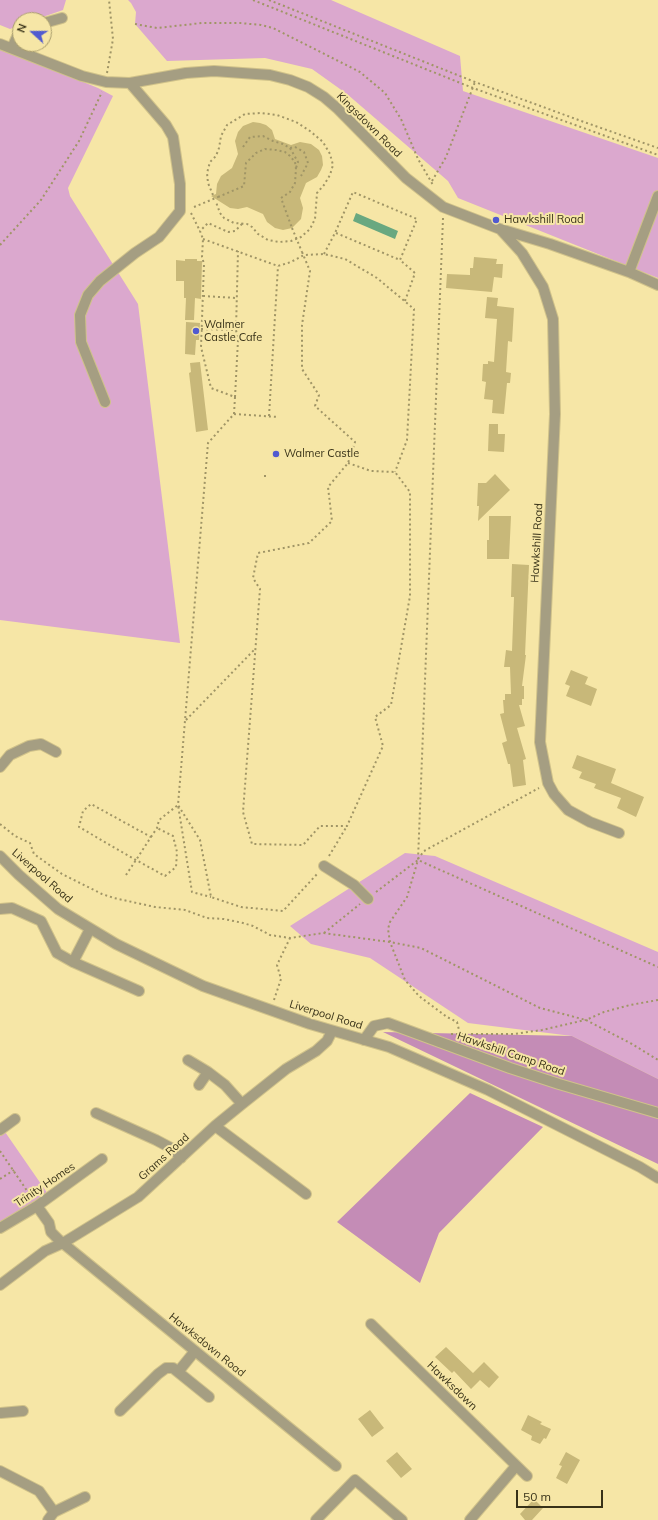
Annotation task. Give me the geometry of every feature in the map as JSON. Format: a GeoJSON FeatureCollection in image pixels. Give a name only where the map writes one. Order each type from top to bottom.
{"type":"FeatureCollection","features":[{"type":"Feature","properties":{"kind":"street"},"geometry":{"type":"LineString","coordinates":[[52,20],[62,18]]}},
{"type":"Feature","properties":{"kind":"street","name":"Kingsdown Road"},"geometry":{"type":"LineString","coordinates":[[0,44],[12,48]]}},
{"type":"Feature","properties":{"kind":"street","name":"Kingsdown Road"},"geometry":{"type":"LineString","coordinates":[[22,52],[82,76],[106,82],[130,83],[186,73],[214,70],[270,75],[290,80],[308,87],[324,97],[338,109],[406,178],[443,207],[500,229],[550,244],[629,272],[658,285]]}},
{"type":"Feature","properties":{"kind":"street"},"geometry":{"type":"LineString","coordinates":[[105,402],[81,342],[80,315],[88,295],[100,281],[135,253],[159,237],[180,211],[180,184],[173,137],[166,125],[130,83]]}},
{"type":"Feature","properties":{"kind":"street"},"geometry":{"type":"LineString","coordinates":[[629,272],[658,196]]}},
{"type":"Feature","properties":{"kind":"street","name":"Hawkshill Road"},"geometry":{"type":"LineString","coordinates":[[500,229],[522,252],[543,287],[553,319],[555,414],[540,742],[548,783],[554,794],[568,810],[590,822],[619,833]]}},
{"type":"Feature","properties":{"kind":"street"},"geometry":{"type":"LineString","coordinates":[[0,767],[10,755],[29,746],[40,744],[56,752]]}},
{"type":"Feature","properties":{"kind":"street","name":"Liverpool Road"},"geometry":{"type":"LineString","coordinates":[[0,856],[19,875],[58,909],[116,944],[203,986],[332,1031],[389,1046],[488,1090],[640,1167],[658,1178]]}},
{"type":"Feature","properties":{"kind":"street"},"geometry":{"type":"LineString","coordinates":[[324,866],[354,885],[368,899]]}},
{"type":"Feature","properties":{"kind":"street"},"geometry":{"type":"LineString","coordinates":[[0,909],[12,908],[41,921],[57,953],[73,962],[139,991]]}},
{"type":"Feature","properties":{"kind":"street"},"geometry":{"type":"LineString","coordinates":[[73,962],[90,929]]}},
{"type":"Feature","properties":{"kind":"street","name":"Hawkshill Camp Road"},"geometry":{"type":"LineString","coordinates":[[364,1040],[374,1026],[388,1023],[510,1068],[658,1113]]}},
{"type":"Feature","properties":{"kind":"street","name":"Grams Road"},"geometry":{"type":"LineString","coordinates":[[0,1285],[45,1252],[63,1244],[138,1197],[215,1126],[286,1069],[316,1051],[327,1041],[332,1031]]}},
{"type":"Feature","properties":{"kind":"street"},"geometry":{"type":"LineString","coordinates":[[188,1060],[208,1072],[225,1085],[242,1104]]}},
{"type":"Feature","properties":{"kind":"street"},"geometry":{"type":"LineString","coordinates":[[199,1085],[208,1072]]}},
{"type":"Feature","properties":{"kind":"street"},"geometry":{"type":"LineString","coordinates":[[96,1113],[173,1149],[181,1158]]}},
{"type":"Feature","properties":{"kind":"street"},"geometry":{"type":"LineString","coordinates":[[0,1130],[15,1119]]}},
{"type":"Feature","properties":{"kind":"street"},"geometry":{"type":"LineString","coordinates":[[215,1126],[306,1194]]}},
{"type":"Feature","properties":{"kind":"street","name":"Trinity Homes"},"geometry":{"type":"LineString","coordinates":[[0,1228],[37,1206],[102,1159]]}},
{"type":"Feature","properties":{"kind":"street","name":"Hawksdown Road"},"geometry":{"type":"LineString","coordinates":[[37,1206],[49,1223],[51,1232],[63,1244],[336,1466]]}},
{"type":"Feature","properties":{"kind":"street","name":"Hawksdown"},"geometry":{"type":"LineString","coordinates":[[371,1324],[527,1476]]}},
{"type":"Feature","properties":{"kind":"street"},"geometry":{"type":"LineString","coordinates":[[178,1372],[195,1351]]}},
{"type":"Feature","properties":{"kind":"street"},"geometry":{"type":"LineString","coordinates":[[120,1411],[166,1368],[173,1368],[209,1397]]}},
{"type":"Feature","properties":{"kind":"street"},"geometry":{"type":"LineString","coordinates":[[0,1416],[23,1410]]}},
{"type":"Feature","properties":{"kind":"street"},"geometry":{"type":"LineString","coordinates":[[470,1520],[516,1466]]}},
{"type":"Feature","properties":{"kind":"street"},"geometry":{"type":"LineString","coordinates":[[0,1471],[39,1491],[51,1516],[85,1497]]}},
{"type":"Feature","properties":{"kind":"street"},"geometry":{"type":"LineString","coordinates":[[316,1520],[356,1480],[402,1520]]}},
{"type":"Feature","properties":{"kind":"path"},"geometry":{"type":"LineString","coordinates":[[0,245],[41,200],[79,141],[106,82],[113,40],[109,0]]}},
{"type":"Feature","properties":{"kind":"path"},"geometry":{"type":"LineString","coordinates":[[253,0],[473,88],[658,155]]}},
{"type":"Feature","properties":{"kind":"path"},"geometry":{"type":"LineString","coordinates":[[269,0],[475,82],[658,148]]}},
{"type":"Feature","properties":{"kind":"path"},"geometry":{"type":"LineString","coordinates":[[135,24],[157,28],[202,23],[240,23],[261,25],[273,28],[360,72],[385,93],[401,119],[418,159],[434,186]]}},
{"type":"Feature","properties":{"kind":"path"},"geometry":{"type":"LineString","coordinates":[[432,181],[446,157],[475,82]]}},
{"type":"Feature","properties":{"kind":"path"},"geometry":{"type":"LineString","coordinates":[[213,195],[208,183],[207,173],[210,162],[216,156],[220,148],[221,136],[228,125],[238,117],[249,113],[261,112],[296,122],[323,142],[330,154],[332,165],[330,175],[317,193],[315,219],[310,229],[301,237],[291,241],[279,242],[268,240],[258,234],[247,224],[234,223],[224,218],[216,202]]}},
{"type":"Feature","properties":{"kind":"path"},"geometry":{"type":"LineString","coordinates":[[243,147],[250,137],[263,136],[273,142],[283,144],[290,148],[298,162],[295,183],[290,192],[280,199],[310,271],[302,325],[302,369],[319,395],[315,406],[355,442],[348,463],[328,487],[332,521],[309,543],[258,553],[253,578],[260,589],[243,812],[252,844],[303,845],[320,826],[347,826]]}},
{"type":"Feature","properties":{"kind":"path"},"geometry":{"type":"LineString","coordinates":[[290,148],[295,147],[304,152],[308,163],[301,176]]}},
{"type":"Feature","properties":{"kind":"path"},"geometry":{"type":"LineString","coordinates":[[194,207],[244,186],[246,162],[256,153],[265,149],[285,152],[294,162],[296,169]]}},
{"type":"Feature","properties":{"kind":"path"},"geometry":{"type":"LineString","coordinates":[[324,254],[336,233],[353,192],[417,219],[400,260]]}},
{"type":"Feature","properties":{"kind":"path"},"geometry":{"type":"LineString","coordinates":[[443,207],[418,860],[407,897],[390,922],[388,929],[390,942],[405,980],[419,996],[447,1018],[457,1022],[460,1034],[514,1034],[542,1030],[586,1020],[604,1012],[630,1005],[658,1000]]}},
{"type":"Feature","properties":{"kind":"path"},"geometry":{"type":"LineString","coordinates":[[188,209],[203,239],[202,258],[204,264],[201,347],[211,388],[235,397]]}},
{"type":"Feature","properties":{"kind":"path"},"geometry":{"type":"LineString","coordinates":[[200,231],[208,223],[228,232],[235,231],[242,224]]}},
{"type":"Feature","properties":{"kind":"path"},"geometry":{"type":"LineString","coordinates":[[336,233],[400,260],[415,273],[405,301]]}},
{"type":"Feature","properties":{"kind":"path"},"geometry":{"type":"LineString","coordinates":[[203,239],[278,266],[291,262],[304,255],[324,254],[345,260],[377,278],[414,309],[407,440],[395,472]]}},
{"type":"Feature","properties":{"kind":"path"},"geometry":{"type":"LineString","coordinates":[[238,251],[236,330],[238,340],[234,414],[208,442],[178,805],[192,892],[241,906],[283,911],[324,866],[347,826],[383,746],[375,717],[391,705],[410,596],[410,492],[395,472]]}},
{"type":"Feature","properties":{"kind":"path"},"geometry":{"type":"LineString","coordinates":[[269,416],[278,266]]}},
{"type":"Feature","properties":{"kind":"path"},"geometry":{"type":"LineString","coordinates":[[203,296],[237,298]]}},
{"type":"Feature","properties":{"kind":"path"},"geometry":{"type":"LineString","coordinates":[[202,329],[236,330]]}},
{"type":"Feature","properties":{"kind":"path"},"geometry":{"type":"LineString","coordinates":[[234,414],[278,417]]}},
{"type":"Feature","properties":{"kind":"path"},"geometry":{"type":"LineString","coordinates":[[348,463],[371,471],[395,472]]}},
{"type":"Feature","properties":{"kind":"path"},"geometry":{"type":"LineString","coordinates":[[265,475],[265,480]]}},
{"type":"Feature","properties":{"kind":"path"},"geometry":{"type":"LineString","coordinates":[[185,721],[255,649]]}},
{"type":"Feature","properties":{"kind":"path"},"geometry":{"type":"LineString","coordinates":[[323,933],[418,860],[424,851],[548,783]]}},
{"type":"Feature","properties":{"kind":"path"},"geometry":{"type":"LineString","coordinates":[[151,837],[91,804],[83,811],[79,827],[165,876],[176,867],[177,852],[174,836],[157,828]]}},
{"type":"Feature","properties":{"kind":"path"},"geometry":{"type":"LineString","coordinates":[[126,875],[157,828],[159,820],[178,805]]}},
{"type":"Feature","properties":{"kind":"path"},"geometry":{"type":"LineString","coordinates":[[178,805],[200,840],[211,897]]}},
{"type":"Feature","properties":{"kind":"path"},"geometry":{"type":"LineString","coordinates":[[0,824],[14,836],[30,843],[34,854],[62,874],[102,894],[131,903],[185,910],[208,918],[224,919],[254,926],[270,935],[290,938],[323,933],[390,942],[421,948],[540,1008],[586,1020],[632,1044],[658,1060]]}},
{"type":"Feature","properties":{"kind":"path"},"geometry":{"type":"LineString","coordinates":[[418,860],[658,967]]}},
{"type":"Feature","properties":{"kind":"path"},"geometry":{"type":"LineString","coordinates":[[271,1010],[281,980],[277,965],[290,938]]}},
{"type":"Feature","properties":{"kind":"path"},"geometry":{"type":"LineString","coordinates":[[0,1151],[37,1206]]}},
{"type":"Feature","properties":{"kind":"path"},"geometry":{"type":"LineString","coordinates":[[0,1179],[14,1170]]}},
{"type":"Feature","properties":{"kind":"shaded area"},"geometry":{"type":"Polygon","coordinates":[[[0,0],[66,0],[63,10],[52,14],[52,12],[12,12],[12,28],[10,29],[0,25],[0,0]]]}},
{"type":"Feature","properties":{"kind":"shaded area"},"geometry":{"type":"Polygon","coordinates":[[[128,0],[331,0],[460,56],[463,91],[658,158],[658,278],[458,198],[448,181],[347,94],[312,69],[265,58],[167,61],[135,24],[136,12],[128,0]]]}},
{"type":"Feature","properties":{"kind":"shaded area"},"geometry":{"type":"Polygon","coordinates":[[[0,48],[98,88],[113,96],[68,188],[70,196],[138,304],[180,643],[0,620],[0,48]]]}},
{"type":"Feature","properties":{"kind":"shaded area"},"geometry":{"type":"Polygon","coordinates":[[[356,213],[398,231],[395,239],[353,221],[356,213]]]}},
{"type":"Feature","properties":{"kind":"shaded area"},"geometry":{"type":"Polygon","coordinates":[[[405,853],[435,856],[658,952],[658,1079],[572,1036],[468,1023],[370,958],[311,944],[290,926],[405,853]]]}},
{"type":"Feature","properties":{"kind":"shaded area"},"geometry":{"type":"Polygon","coordinates":[[[383,1032],[572,1036],[658,1079],[658,1164],[383,1032]]]}},
{"type":"Feature","properties":{"kind":"shaded area"},"geometry":{"type":"Polygon","coordinates":[[[470,1093],[543,1127],[439,1233],[420,1283],[337,1222],[470,1093]]]}},
{"type":"Feature","properties":{"kind":"shaded area"},"geometry":{"type":"Polygon","coordinates":[[[3,1129],[50,1197],[0,1228],[0,1130],[3,1129]]]}},
{"type":"Feature","properties":{"kind":"building"},"geometry":{"type":"Polygon","coordinates":[[[253,122],[266,125],[272,130],[275,139],[291,145],[300,142],[311,144],[319,150],[322,156],[323,165],[321,170],[317,177],[306,183],[300,198],[303,208],[301,219],[292,228],[283,230],[275,228],[267,222],[263,214],[247,207],[238,209],[230,208],[211,196],[216,194],[217,184],[221,176],[232,168],[238,154],[235,141],[238,132],[243,126],[253,122]]]}},
{"type":"Feature","properties":{"kind":"building"},"geometry":{"type":"Polygon","coordinates":[[[474,257],[497,259],[496,264],[503,264],[502,278],[494,277],[492,292],[446,288],[447,274],[470,275],[470,268],[473,268],[474,257]]]}},
{"type":"Feature","properties":{"kind":"building"},"geometry":{"type":"Polygon","coordinates":[[[185,259],[197,259],[197,261],[202,261],[201,299],[195,298],[194,320],[185,320],[186,298],[184,298],[184,281],[176,281],[176,260],[185,261],[185,259]]]}},
{"type":"Feature","properties":{"kind":"building"},"geometry":{"type":"Polygon","coordinates":[[[487,297],[498,298],[497,306],[514,308],[512,342],[508,341],[506,372],[511,373],[510,383],[507,383],[504,414],[492,413],[493,400],[484,399],[486,382],[482,381],[483,364],[488,364],[488,361],[494,362],[497,319],[485,318],[487,297]]]}},
{"type":"Feature","properties":{"kind":"building"},"geometry":{"type":"Polygon","coordinates":[[[186,322],[200,323],[199,340],[196,340],[195,355],[185,354],[186,322]]]}},
{"type":"Feature","properties":{"kind":"building"},"geometry":{"type":"Polygon","coordinates":[[[200,362],[208,430],[196,432],[189,373],[191,372],[190,363],[200,362]]]}},
{"type":"Feature","properties":{"kind":"building"},"geometry":{"type":"Polygon","coordinates":[[[489,424],[498,424],[498,434],[505,434],[504,452],[488,451],[489,424]]]}},
{"type":"Feature","properties":{"kind":"building"},"geometry":{"type":"Polygon","coordinates":[[[495,474],[510,490],[478,521],[478,483],[486,483],[495,474]]]}},
{"type":"Feature","properties":{"kind":"building"},"geometry":{"type":"Polygon","coordinates":[[[489,516],[511,516],[509,559],[487,559],[489,516]]]}},
{"type":"Feature","properties":{"kind":"building"},"geometry":{"type":"Polygon","coordinates":[[[512,564],[529,565],[526,655],[522,686],[524,686],[524,699],[522,699],[522,705],[519,705],[525,726],[517,728],[526,759],[523,760],[526,785],[513,787],[510,764],[508,764],[502,743],[507,741],[500,714],[504,713],[503,700],[505,700],[505,694],[511,694],[510,667],[504,667],[506,650],[512,651],[514,597],[511,597],[512,564]]]}},
{"type":"Feature","properties":{"kind":"building"},"geometry":{"type":"Polygon","coordinates":[[[571,670],[588,677],[585,684],[597,689],[591,706],[566,696],[570,686],[565,684],[571,670]]]}},
{"type":"Feature","properties":{"kind":"building"},"geometry":{"type":"Polygon","coordinates":[[[577,755],[616,769],[611,783],[644,797],[636,817],[617,808],[621,798],[594,788],[596,784],[579,778],[582,772],[572,768],[577,755]]]}},
{"type":"Feature","properties":{"kind":"building"},"geometry":{"type":"Polygon","coordinates":[[[446,1347],[473,1373],[484,1362],[499,1377],[489,1388],[480,1380],[471,1389],[454,1371],[452,1373],[435,1357],[446,1347]]]}},
{"type":"Feature","properties":{"kind":"building"},"geometry":{"type":"Polygon","coordinates":[[[370,1410],[384,1428],[372,1437],[358,1419],[370,1410]]]}},
{"type":"Feature","properties":{"kind":"building"},"geometry":{"type":"Polygon","coordinates":[[[528,1415],[542,1422],[540,1424],[551,1429],[546,1439],[544,1438],[540,1444],[531,1440],[532,1436],[521,1430],[528,1415]]]}},
{"type":"Feature","properties":{"kind":"building"},"geometry":{"type":"Polygon","coordinates":[[[397,1452],[412,1469],[401,1478],[386,1461],[397,1452]]]}},
{"type":"Feature","properties":{"kind":"building"},"geometry":{"type":"Polygon","coordinates":[[[566,1452],[580,1460],[567,1484],[556,1478],[562,1466],[559,1465],[566,1452]]]}},
{"type":"Feature","properties":{"kind":"building"},"geometry":{"type":"Polygon","coordinates":[[[534,1499],[543,1508],[532,1520],[525,1520],[520,1514],[534,1499]]]}},
{"type":"Feature","properties":{"kind":"place","name":"Hawkshill Road"},"geometry":{"type":"Point","coordinates":[496,220]}},
{"type":"Feature","properties":{"kind":"place","name":"Walmer Castle Cafe"},"geometry":{"type":"Point","coordinates":[196,331]}},
{"type":"Feature","properties":{"kind":"place","name":"Walmer Castle"},"geometry":{"type":"Point","coordinates":[276,454]}}]}
